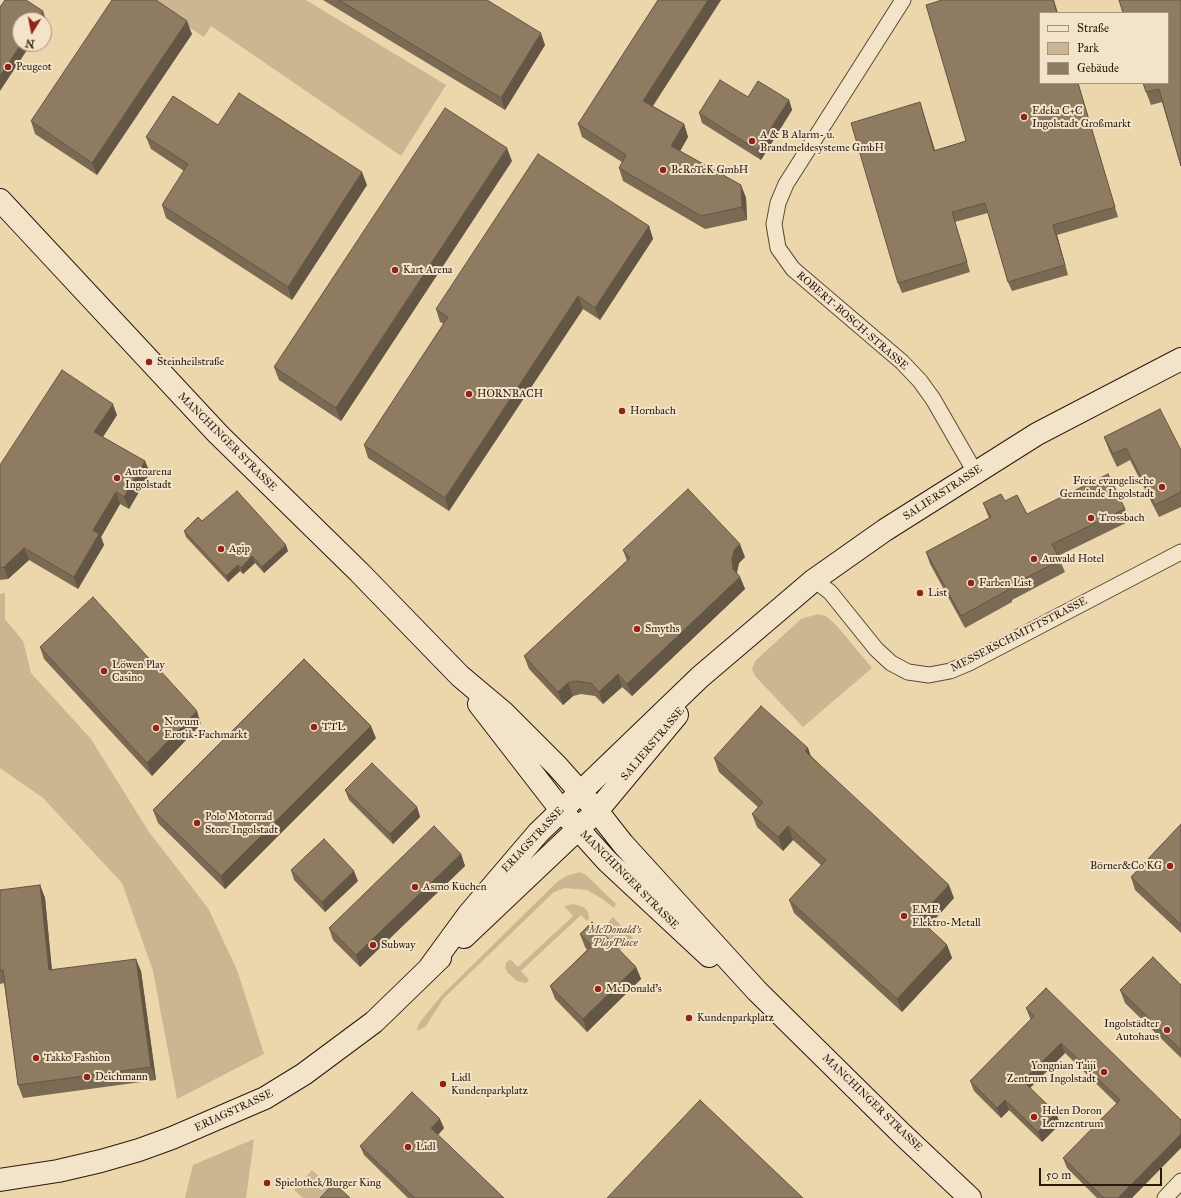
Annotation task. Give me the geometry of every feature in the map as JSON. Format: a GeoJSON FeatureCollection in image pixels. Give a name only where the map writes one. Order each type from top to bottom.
{"type":"FeatureCollection","features":[{"type":"Feature","properties":{"kind":"main road","name":"MANCHINGER STRASSE"},"geometry":{"type":"LineString","coordinates":[[0,200],[218,434],[359,572],[460,676],[504,713],[580,791],[623,844],[757,991],[903,1135],[970,1198]]}},
{"type":"Feature","properties":{"kind":"main road","name":"SALIERSTRASSE"},"geometry":{"type":"LineString","coordinates":[[580,791],[700,677],[814,580],[885,530],[975,472],[1074,414],[1181,359]]}},
{"type":"Feature","properties":{"kind":"main road","name":"SALIERSTRASSE"},"geometry":{"type":"LineString","coordinates":[[578,829],[597,811],[725,657]]}},
{"type":"Feature","properties":{"kind":"main road","name":"MANCHINGER STRASSE"},"geometry":{"type":"LineString","coordinates":[[460,676],[494,724],[561,810],[607,861],[694,944],[757,991]]}},
{"type":"Feature","properties":{"kind":"main road","name":"ERIAGSTRASSE"},"geometry":{"type":"LineString","coordinates":[[430,967],[483,898],[538,832],[580,791]]}},
{"type":"Feature","properties":{"kind":"main road","name":"ERIAGSTRASSE"},"geometry":{"type":"LineString","coordinates":[[0,1180],[72,1168],[139,1150],[172,1138],[265,1098],[304,1074],[374,1022],[430,967],[477,926],[578,829]]}},
{"type":"Feature","properties":{"kind":"street","name":"ROBERT-BOSCH-STRASSE"},"geometry":{"type":"LineString","coordinates":[[903,0],[786,184],[778,203],[774,224],[778,248],[793,269],[902,362],[920,381],[937,405],[975,472]]}},
{"type":"Feature","properties":{"kind":"street","name":"MESSERSCHMITTSTRASSE"},"geometry":{"type":"LineString","coordinates":[[814,580],[830,592],[876,649],[891,663],[908,672],[929,675],[950,671],[969,663],[1181,552]]}},
{"type":"Feature","properties":{"kind":"street"},"geometry":{"type":"LineString","coordinates":[[1165,1198],[1181,1182]]}},
{"type":"Feature","properties":{"kind":"green space"},"geometry":{"type":"Polygon","coordinates":[[[148,0],[306,0],[446,85],[401,156],[211,26],[204,37],[148,0]]]}},
{"type":"Feature","properties":{"kind":"green space"},"geometry":{"type":"Polygon","coordinates":[[[5,593],[5,619],[23,641],[31,673],[91,739],[149,832],[208,908],[237,970],[264,1054],[177,1099],[153,971],[122,883],[43,798],[0,768],[0,594],[5,593]]]}},
{"type":"Feature","properties":{"kind":"green space"},"geometry":{"type":"Polygon","coordinates":[[[818,614],[826,616],[837,626],[872,668],[803,727],[755,676],[752,669],[755,661],[801,619],[818,614]]]}},
{"type":"Feature","properties":{"kind":"green space"},"geometry":{"type":"Polygon","coordinates":[[[580,872],[586,875],[616,904],[614,908],[587,890],[565,888],[554,892],[444,998],[426,1026],[418,1031],[417,1029],[420,1022],[442,995],[557,882],[566,876],[580,872]]]}},
{"type":"Feature","properties":{"kind":"green space"},"geometry":{"type":"Polygon","coordinates":[[[573,904],[584,907],[588,912],[589,919],[587,921],[581,915],[521,971],[529,980],[526,983],[517,981],[508,973],[505,968],[506,963],[510,959],[518,967],[573,916],[564,906],[573,904]]]}},
{"type":"Feature","properties":{"kind":"green space","name":"McDonald's PlayPlace"},"geometry":{"type":"Polygon","coordinates":[[[613,917],[633,938],[616,954],[597,935],[613,917]]]}},
{"type":"Feature","properties":{"kind":"green space"},"geometry":{"type":"Polygon","coordinates":[[[254,1139],[246,1198],[185,1198],[193,1165],[254,1139]]]}},
{"type":"Feature","properties":{"kind":"green space"},"geometry":{"type":"Polygon","coordinates":[[[312,1170],[334,1190],[326,1198],[303,1198],[294,1190],[312,1170]]]}},
{"type":"Feature","properties":{"kind":"building"},"geometry":{"type":"Polygon","coordinates":[[[5,0],[26,0],[43,11],[12,12],[12,52],[16,52],[0,76],[0,7],[5,0]]]}},
{"type":"Feature","properties":{"kind":"building"},"geometry":{"type":"Polygon","coordinates":[[[112,0],[156,0],[187,21],[92,163],[31,121],[112,0]]]}},
{"type":"Feature","properties":{"kind":"building"},"geometry":{"type":"Polygon","coordinates":[[[339,0],[487,0],[541,33],[501,98],[339,0]]]}},
{"type":"Feature","properties":{"kind":"building"},"geometry":{"type":"Polygon","coordinates":[[[658,0],[708,0],[643,101],[684,124],[671,146],[741,185],[742,207],[701,216],[619,168],[626,155],[578,124],[658,0]]]}},
{"type":"Feature","properties":{"kind":"building","name":"Edeka C+C Ingolstadt Großmarkt"},"geometry":{"type":"Polygon","coordinates":[[[942,0],[1053,0],[1057,12],[1039,12],[1039,84],[1078,84],[1115,207],[1053,225],[1065,265],[1008,282],[985,203],[952,212],[967,262],[898,283],[851,123],[920,102],[934,151],[966,141],[926,5],[942,0]]]}},
{"type":"Feature","properties":{"kind":"building"},"geometry":{"type":"Polygon","coordinates":[[[1119,0],[1181,0],[1181,166],[1159,89],[1146,92],[1143,84],[1169,84],[1169,12],[1123,12],[1119,0]]]}},
{"type":"Feature","properties":{"kind":"building","name":"A & B Alarm- u. Brandmeldesysteme GmbH"},"geometry":{"type":"Polygon","coordinates":[[[720,80],[748,97],[758,81],[789,100],[757,150],[699,113],[720,80]]]}},
{"type":"Feature","properties":{"kind":"building"},"geometry":{"type":"Polygon","coordinates":[[[239,93],[362,172],[288,287],[162,205],[188,164],[146,137],[173,96],[218,125],[239,93]]]}},
{"type":"Feature","properties":{"kind":"building","name":"Kart Arena"},"geometry":{"type":"Polygon","coordinates":[[[445,108],[507,148],[336,408],[274,367],[445,108]]]}},
{"type":"Feature","properties":{"kind":"building","name":"HORNBACH"},"geometry":{"type":"Polygon","coordinates":[[[538,154],[649,226],[595,308],[578,296],[445,498],[364,445],[448,317],[436,309],[538,154]]]}},
{"type":"Feature","properties":{"kind":"building"},"geometry":{"type":"Polygon","coordinates":[[[62,370],[113,404],[94,432],[145,461],[124,497],[116,492],[93,530],[99,534],[74,577],[24,548],[4,567],[0,568],[0,465],[62,370]]]}},
{"type":"Feature","properties":{"kind":"building","name":"Freie evangelische Gemeinde Ingolstadt"},"geometry":{"type":"Polygon","coordinates":[[[1160,409],[1181,450],[1181,492],[1155,505],[1126,448],[1113,454],[1104,437],[1160,409]]]}},
{"type":"Feature","properties":{"kind":"building"},"geometry":{"type":"Polygon","coordinates":[[[1108,474],[1125,509],[1052,544],[1060,560],[1007,588],[1008,590],[961,616],[926,552],[991,517],[983,503],[1001,494],[1005,501],[1017,495],[1027,514],[1108,474]]]}},
{"type":"Feature","properties":{"kind":"building","name":"Smyths"},"geometry":{"type":"Polygon","coordinates":[[[688,489],[740,544],[734,550],[732,559],[733,569],[740,577],[627,684],[618,674],[599,692],[591,683],[576,681],[568,683],[558,692],[524,656],[630,558],[623,550],[688,489]]]}},
{"type":"Feature","properties":{"kind":"building"},"geometry":{"type":"Polygon","coordinates":[[[237,491],[286,545],[262,567],[252,556],[241,568],[238,565],[226,576],[184,531],[198,517],[202,521],[237,491]]]}},
{"type":"Feature","properties":{"kind":"building"},"geometry":{"type":"Polygon","coordinates":[[[93,597],[197,711],[147,763],[40,647],[93,597]]]}},
{"type":"Feature","properties":{"kind":"building"},"geometry":{"type":"Polygon","coordinates":[[[304,659],[371,726],[221,876],[153,810],[304,659]]]}},
{"type":"Feature","properties":{"kind":"building"},"geometry":{"type":"Polygon","coordinates":[[[761,706],[808,748],[805,751],[949,885],[918,918],[947,945],[897,999],[789,900],[826,860],[788,826],[778,837],[752,814],[763,802],[714,758],[761,706]]]}},
{"type":"Feature","properties":{"kind":"building"},"geometry":{"type":"Polygon","coordinates":[[[372,763],[417,807],[390,834],[345,790],[372,763]]]}},
{"type":"Feature","properties":{"kind":"building","name":"Börner&Co KG"},"geometry":{"type":"Polygon","coordinates":[[[1181,824],[1181,925],[1131,877],[1181,824]]]}},
{"type":"Feature","properties":{"kind":"building"},"geometry":{"type":"Polygon","coordinates":[[[434,826],[461,854],[356,955],[329,928],[434,826]]]}},
{"type":"Feature","properties":{"kind":"building"},"geometry":{"type":"Polygon","coordinates":[[[324,839],[354,871],[322,902],[291,870],[324,839]]]}},
{"type":"Feature","properties":{"kind":"building"},"geometry":{"type":"Polygon","coordinates":[[[40,885],[49,970],[136,959],[151,1067],[18,1085],[3,970],[0,970],[0,890],[40,885]]]}},
{"type":"Feature","properties":{"kind":"building","name":"McDonald's"},"geometry":{"type":"Polygon","coordinates":[[[592,922],[636,967],[583,1019],[550,986],[592,946],[580,934],[592,922]]]}},
{"type":"Feature","properties":{"kind":"building","name":"Ingolstädter Autohaus"},"geometry":{"type":"Polygon","coordinates":[[[1153,957],[1181,985],[1181,1050],[1120,990],[1153,957]]]}},
{"type":"Feature","properties":{"kind":"building"},"geometry":{"type":"Polygon","coordinates":[[[1046,988],[1181,1120],[1181,1134],[1118,1198],[1104,1198],[1063,1158],[1120,1100],[1061,1043],[1023,1081],[1056,1113],[1038,1132],[1005,1100],[997,1108],[970,1081],[1034,1016],[1026,1008],[1046,988]]]}},
{"type":"Feature","properties":{"kind":"building","name":"Lidl"},"geometry":{"type":"Polygon","coordinates":[[[412,1092],[440,1119],[431,1128],[504,1198],[415,1198],[360,1146],[412,1092]]]}},
{"type":"Feature","properties":{"kind":"building"},"geometry":{"type":"Polygon","coordinates":[[[700,1100],[803,1198],[607,1198],[700,1100]]]}},
{"type":"Feature","properties":{"kind":"building"},"geometry":{"type":"Polygon","coordinates":[[[334,1183],[350,1198],[320,1198],[334,1183]]]}},
{"type":"Feature","properties":{"kind":"place","name":"Peugeot"},"geometry":{"type":"Point","coordinates":[8,67]}},
{"type":"Feature","properties":{"kind":"place","name":"Edeka C+C Ingolstadt Großmarkt"},"geometry":{"type":"Point","coordinates":[1024,117]}},
{"type":"Feature","properties":{"kind":"place","name":"A & B Alarm- u. Brandmeldesysteme GmbH"},"geometry":{"type":"Point","coordinates":[752,141]}},
{"type":"Feature","properties":{"kind":"place","name":"BeRoTeK GmbH"},"geometry":{"type":"Point","coordinates":[663,170]}},
{"type":"Feature","properties":{"kind":"place","name":"Kart Arena"},"geometry":{"type":"Point","coordinates":[395,270]}},
{"type":"Feature","properties":{"kind":"place","name":"Steinheilstraße"},"geometry":{"type":"Point","coordinates":[149,362]}},
{"type":"Feature","properties":{"kind":"place","name":"HORNBACH"},"geometry":{"type":"Point","coordinates":[469,394]}},
{"type":"Feature","properties":{"kind":"place","name":"Hornbach"},"geometry":{"type":"Point","coordinates":[622,411]}},
{"type":"Feature","properties":{"kind":"place","name":"Autoarena Ingolstadt"},"geometry":{"type":"Point","coordinates":[117,478]}},
{"type":"Feature","properties":{"kind":"place","name":"Freie evangelische Gemeinde Ingolstadt"},"geometry":{"type":"Point","coordinates":[1162,487]}},
{"type":"Feature","properties":{"kind":"place","name":"Trossbach"},"geometry":{"type":"Point","coordinates":[1091,518]}},
{"type":"Feature","properties":{"kind":"place","name":"Agip"},"geometry":{"type":"Point","coordinates":[221,549]}},
{"type":"Feature","properties":{"kind":"place","name":"Auwald Hotel"},"geometry":{"type":"Point","coordinates":[1034,559]}},
{"type":"Feature","properties":{"kind":"place","name":"Farben List"},"geometry":{"type":"Point","coordinates":[971,583]}},
{"type":"Feature","properties":{"kind":"place","name":"List"},"geometry":{"type":"Point","coordinates":[920,593]}},
{"type":"Feature","properties":{"kind":"place","name":"Smyths"},"geometry":{"type":"Point","coordinates":[637,629]}},
{"type":"Feature","properties":{"kind":"place","name":"Löwen Play Casino"},"geometry":{"type":"Point","coordinates":[104,671]}},
{"type":"Feature","properties":{"kind":"place","name":"TTL"},"geometry":{"type":"Point","coordinates":[314,727]}},
{"type":"Feature","properties":{"kind":"place","name":"Novum Erotik-Fachmarkt"},"geometry":{"type":"Point","coordinates":[156,728]}},
{"type":"Feature","properties":{"kind":"place","name":"Polo Motorrad Store Ingolstadt"},"geometry":{"type":"Point","coordinates":[197,823]}},
{"type":"Feature","properties":{"kind":"place","name":"Börner&Co KG"},"geometry":{"type":"Point","coordinates":[1170,866]}},
{"type":"Feature","properties":{"kind":"place","name":"Asmo Küchen"},"geometry":{"type":"Point","coordinates":[415,887]}},
{"type":"Feature","properties":{"kind":"place","name":"EME Elektro-Metall"},"geometry":{"type":"Point","coordinates":[904,916]}},
{"type":"Feature","properties":{"kind":"place","name":"Subway"},"geometry":{"type":"Point","coordinates":[373,945]}},
{"type":"Feature","properties":{"kind":"place","name":"McDonald's"},"geometry":{"type":"Point","coordinates":[598,989]}},
{"type":"Feature","properties":{"kind":"place","name":"Kundenparkplatz"},"geometry":{"type":"Point","coordinates":[689,1018]}},
{"type":"Feature","properties":{"kind":"place","name":"Ingolstädter Autohaus"},"geometry":{"type":"Point","coordinates":[1167,1030]}},
{"type":"Feature","properties":{"kind":"place","name":"Takko Fashion"},"geometry":{"type":"Point","coordinates":[36,1058]}},
{"type":"Feature","properties":{"kind":"place","name":"Yongnian Taiji Zentrum Ingolstadt"},"geometry":{"type":"Point","coordinates":[1104,1072]}},
{"type":"Feature","properties":{"kind":"place","name":"Deichmann"},"geometry":{"type":"Point","coordinates":[87,1077]}},
{"type":"Feature","properties":{"kind":"place","name":"Lidl Kundenparkplatz"},"geometry":{"type":"Point","coordinates":[443,1084]}},
{"type":"Feature","properties":{"kind":"place","name":"Helen Doron Lernzentrum"},"geometry":{"type":"Point","coordinates":[1034,1117]}},
{"type":"Feature","properties":{"kind":"place","name":"Lidl"},"geometry":{"type":"Point","coordinates":[408,1147]}},
{"type":"Feature","properties":{"kind":"place","name":"Spielothek/Burger King"},"geometry":{"type":"Point","coordinates":[267,1183]}}]}
